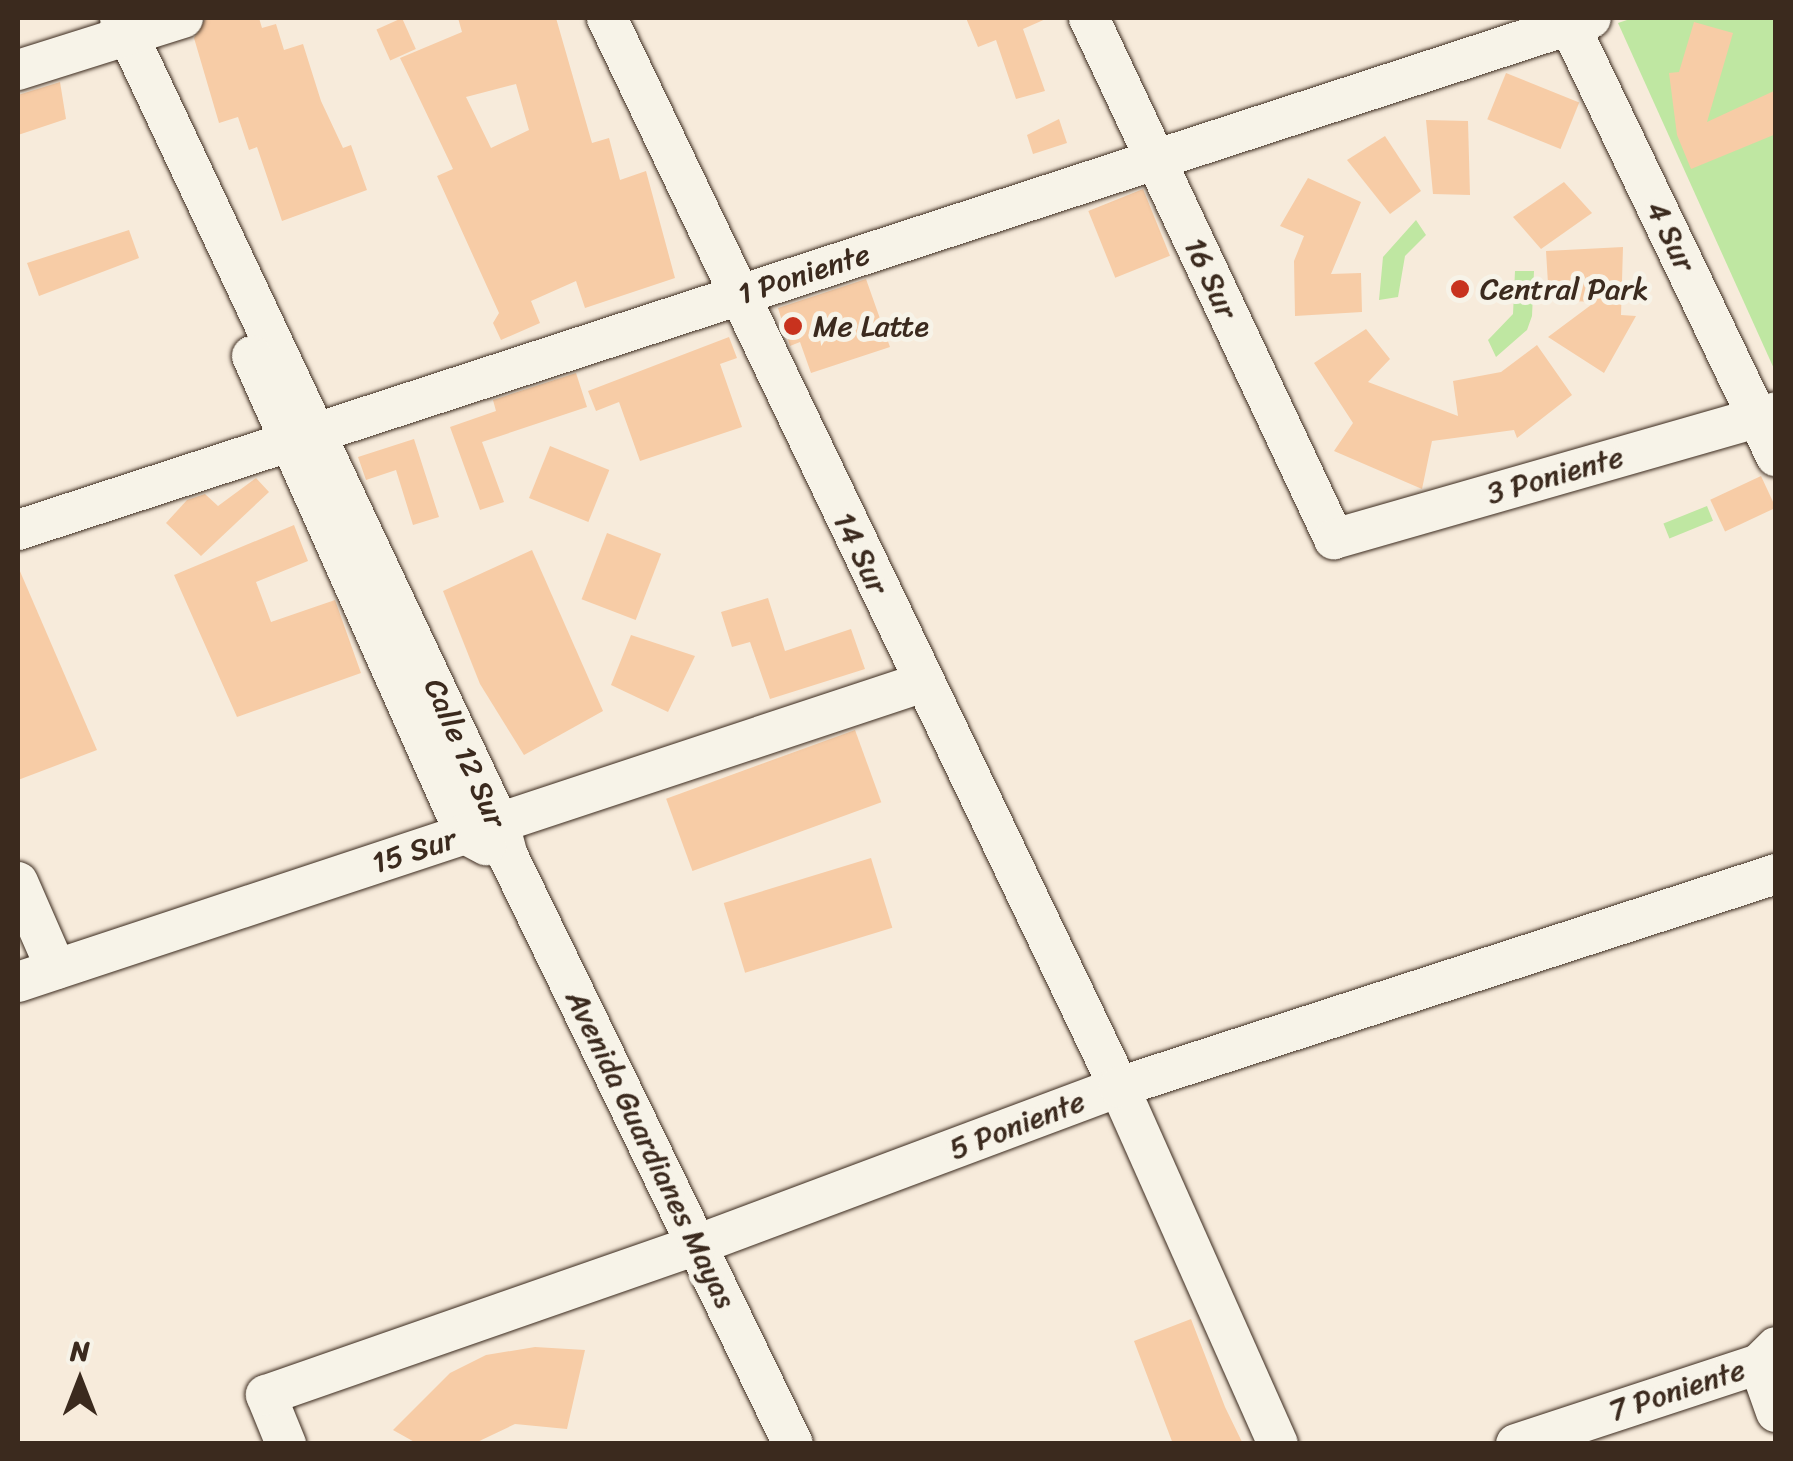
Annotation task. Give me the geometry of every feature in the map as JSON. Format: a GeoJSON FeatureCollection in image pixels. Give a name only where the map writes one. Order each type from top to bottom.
{"type":"FeatureCollection","features":[{"type":"Feature","properties":{"kind":"street"},"geometry":{"type":"LineString","coordinates":[[18,70],[118,28],[184,18]]}},
{"type":"Feature","properties":{"kind":"street","name":"14 Sur"},"geometry":{"type":"LineString","coordinates":[[606,18],[735,296],[1119,1087],[1278,1444]]}},
{"type":"Feature","properties":{"kind":"street","name":"16 Sur"},"geometry":{"type":"LineString","coordinates":[[1089,18],[1334,539]]}},
{"type":"Feature","properties":{"kind":"street","name":"1 Poniente"},"geometry":{"type":"LineString","coordinates":[[18,530],[1576,20]]}},
{"type":"Feature","properties":{"kind":"street","name":"4 Sur"},"geometry":{"type":"LineString","coordinates":[[1576,20],[1767,414],[1776,456]]}},
{"type":"Feature","properties":{"kind":"street","name":"Calle 12 Sur"},"geometry":{"type":"LineString","coordinates":[[118,28],[490,838]]}},
{"type":"Feature","properties":{"kind":"street","name":"3 Poniente"},"geometry":{"type":"LineString","coordinates":[[1334,539],[1767,414]]}},
{"type":"Feature","properties":{"kind":"street","name":"15 Sur"},"geometry":{"type":"LineString","coordinates":[[18,982],[490,838],[924,682]]}},
{"type":"Feature","properties":{"kind":"street","name":"Avenida Guardianes Mayas"},"geometry":{"type":"LineString","coordinates":[[490,838],[699,1244],[793,1444]]}},
{"type":"Feature","properties":{"kind":"street","name":"5 Poniente"},"geometry":{"type":"LineString","coordinates":[[286,1444],[266,1395],[699,1244],[1119,1087],[1776,874]]}},
{"type":"Feature","properties":{"kind":"street"},"geometry":{"type":"LineString","coordinates":[[18,882],[56,969]]}},
{"type":"Feature","properties":{"kind":"street"},"geometry":{"type":"LineString","coordinates":[[1767,1355],[1776,1412]]}},
{"type":"Feature","properties":{"kind":"street","name":"7 Poniente"},"geometry":{"type":"LineString","coordinates":[[1516,1444],[1767,1355]]}},
{"type":"Feature","properties":{"kind":"green space"},"geometry":{"type":"Polygon","coordinates":[[[1633,18],[1775,18],[1775,371],[1618,23],[1633,18]]]}},
{"type":"Feature","properties":{"kind":"green space"},"geometry":{"type":"Polygon","coordinates":[[[1416,220],[1426,235],[1405,256],[1398,297],[1379,300],[1383,257],[1416,220]]]}},
{"type":"Feature","properties":{"kind":"green space"},"geometry":{"type":"Polygon","coordinates":[[[1515,271],[1534,271],[1532,316],[1527,330],[1496,357],[1488,340],[1513,314],[1515,271]]]}},
{"type":"Feature","properties":{"kind":"green space"},"geometry":{"type":"Polygon","coordinates":[[[1707,506],[1713,521],[1669,538],[1663,524],[1707,506]]]}},
{"type":"Feature","properties":{"kind":"building"},"geometry":{"type":"Polygon","coordinates":[[[206,18],[259,18],[262,28],[276,24],[284,50],[303,44],[321,101],[343,148],[351,145],[367,190],[282,221],[257,147],[249,150],[238,117],[219,123],[194,38],[206,18]]]}},
{"type":"Feature","properties":{"kind":"building"},"geometry":{"type":"Polygon","coordinates":[[[402,18],[416,49],[390,60],[376,29],[402,18]]]}},
{"type":"Feature","properties":{"kind":"building"},"geometry":{"type":"Polygon","coordinates":[[[458,18],[556,18],[592,143],[609,138],[620,180],[646,171],[675,278],[585,308],[576,281],[531,301],[540,323],[501,340],[493,323],[499,313],[437,176],[453,169],[400,58],[462,32],[458,18]],[[516,84],[466,97],[491,148],[529,130],[516,84]]]}},
{"type":"Feature","properties":{"kind":"building"},"geometry":{"type":"Polygon","coordinates":[[[966,18],[1048,18],[1023,29],[1045,91],[1016,99],[996,40],[978,47],[966,18]]]}},
{"type":"Feature","properties":{"kind":"building"},"geometry":{"type":"Polygon","coordinates":[[[1694,22],[1733,33],[1707,122],[1776,90],[1776,134],[1691,169],[1677,135],[1669,73],[1679,72],[1694,22]]]}},
{"type":"Feature","properties":{"kind":"building"},"geometry":{"type":"Polygon","coordinates":[[[1506,73],[1579,103],[1561,149],[1487,119],[1506,73]]]}},
{"type":"Feature","properties":{"kind":"building"},"geometry":{"type":"Polygon","coordinates":[[[60,82],[66,119],[18,135],[18,95],[60,82]]]}},
{"type":"Feature","properties":{"kind":"building"},"geometry":{"type":"Polygon","coordinates":[[[1059,119],[1067,143],[1033,154],[1027,135],[1059,119]]]}},
{"type":"Feature","properties":{"kind":"building"},"geometry":{"type":"Polygon","coordinates":[[[1426,120],[1468,121],[1470,195],[1433,194],[1426,120]]]}},
{"type":"Feature","properties":{"kind":"building"},"geometry":{"type":"Polygon","coordinates":[[[1385,136],[1421,191],[1390,214],[1347,160],[1385,136]]]}},
{"type":"Feature","properties":{"kind":"building"},"geometry":{"type":"Polygon","coordinates":[[[1308,178],[1361,202],[1331,274],[1361,273],[1362,312],[1295,316],[1294,261],[1304,236],[1280,226],[1308,178]]]}},
{"type":"Feature","properties":{"kind":"building"},"geometry":{"type":"Polygon","coordinates":[[[1564,182],[1592,213],[1541,249],[1513,217],[1564,182]]]}},
{"type":"Feature","properties":{"kind":"building"},"geometry":{"type":"Polygon","coordinates":[[[1143,189],[1170,256],[1115,278],[1088,211],[1143,189]]]}},
{"type":"Feature","properties":{"kind":"building"},"geometry":{"type":"Polygon","coordinates":[[[129,230],[139,258],[39,296],[27,263],[129,230]]]}},
{"type":"Feature","properties":{"kind":"building"},"geometry":{"type":"Polygon","coordinates":[[[1623,247],[1621,315],[1636,316],[1604,373],[1548,337],[1595,302],[1549,300],[1546,251],[1623,247]]]}},
{"type":"Feature","properties":{"kind":"building"},"geometry":{"type":"Polygon","coordinates":[[[866,279],[890,347],[811,373],[800,342],[790,346],[778,308],[866,279]]]}},
{"type":"Feature","properties":{"kind":"building"},"geometry":{"type":"Polygon","coordinates":[[[1366,329],[1390,359],[1368,382],[1458,416],[1453,381],[1501,372],[1537,345],[1572,395],[1517,438],[1514,430],[1432,441],[1422,489],[1334,451],[1353,423],[1314,363],[1366,329]]]}},
{"type":"Feature","properties":{"kind":"building"},"geometry":{"type":"Polygon","coordinates":[[[729,337],[737,358],[720,364],[742,427],[640,461],[619,402],[596,411],[588,391],[729,337]]]}},
{"type":"Feature","properties":{"kind":"building"},"geometry":{"type":"Polygon","coordinates":[[[576,373],[587,407],[482,442],[504,502],[480,510],[450,427],[496,411],[493,400],[576,373]]]}},
{"type":"Feature","properties":{"kind":"building"},"geometry":{"type":"Polygon","coordinates":[[[414,439],[439,517],[413,525],[396,470],[366,480],[358,457],[414,439]]]}},
{"type":"Feature","properties":{"kind":"building"},"geometry":{"type":"Polygon","coordinates":[[[550,446],[609,470],[588,522],[529,498],[550,446]]]}},
{"type":"Feature","properties":{"kind":"building"},"geometry":{"type":"Polygon","coordinates":[[[1761,476],[1776,508],[1725,531],[1710,500],[1761,476]]]}},
{"type":"Feature","properties":{"kind":"building"},"geometry":{"type":"Polygon","coordinates":[[[256,478],[269,492],[201,556],[166,523],[187,500],[205,494],[218,506],[256,478]]]}},
{"type":"Feature","properties":{"kind":"building"},"geometry":{"type":"Polygon","coordinates":[[[294,525],[308,561],[256,582],[271,622],[335,600],[361,673],[237,717],[174,575],[294,525]]]}},
{"type":"Feature","properties":{"kind":"building"},"geometry":{"type":"Polygon","coordinates":[[[607,533],[661,554],[636,620],[582,599],[607,533]]]}},
{"type":"Feature","properties":{"kind":"building"},"geometry":{"type":"Polygon","coordinates":[[[532,550],[603,711],[524,755],[480,684],[443,591],[532,550]]]}},
{"type":"Feature","properties":{"kind":"building"},"geometry":{"type":"Polygon","coordinates":[[[18,570],[97,750],[18,780],[18,570]]]}},
{"type":"Feature","properties":{"kind":"building"},"geometry":{"type":"Polygon","coordinates":[[[768,598],[785,651],[851,629],[865,669],[770,699],[750,642],[732,647],[721,612],[768,598]]]}},
{"type":"Feature","properties":{"kind":"building"},"geometry":{"type":"Polygon","coordinates":[[[631,635],[695,656],[668,712],[611,685],[631,635]]]}},
{"type":"Feature","properties":{"kind":"building"},"geometry":{"type":"Polygon","coordinates":[[[855,730],[881,802],[692,871],[666,799],[855,730]]]}},
{"type":"Feature","properties":{"kind":"building"},"geometry":{"type":"Polygon","coordinates":[[[871,858],[892,928],[745,973],[724,903],[871,858]]]}},
{"type":"Feature","properties":{"kind":"building"},"geometry":{"type":"Polygon","coordinates":[[[1191,1319],[1243,1444],[1173,1444],[1134,1341],[1191,1319]]]}},
{"type":"Feature","properties":{"kind":"building"},"geometry":{"type":"Polygon","coordinates":[[[535,1347],[585,1350],[567,1429],[515,1424],[473,1444],[418,1444],[393,1430],[450,1373],[486,1355],[535,1347]]]}},
{"type":"Feature","properties":{"kind":"place","name":"Central Park"},"geometry":{"type":"Point","coordinates":[1460,289]}},
{"type":"Feature","properties":{"kind":"place","name":"Me Latte"},"geometry":{"type":"Point","coordinates":[793,326]}}]}
